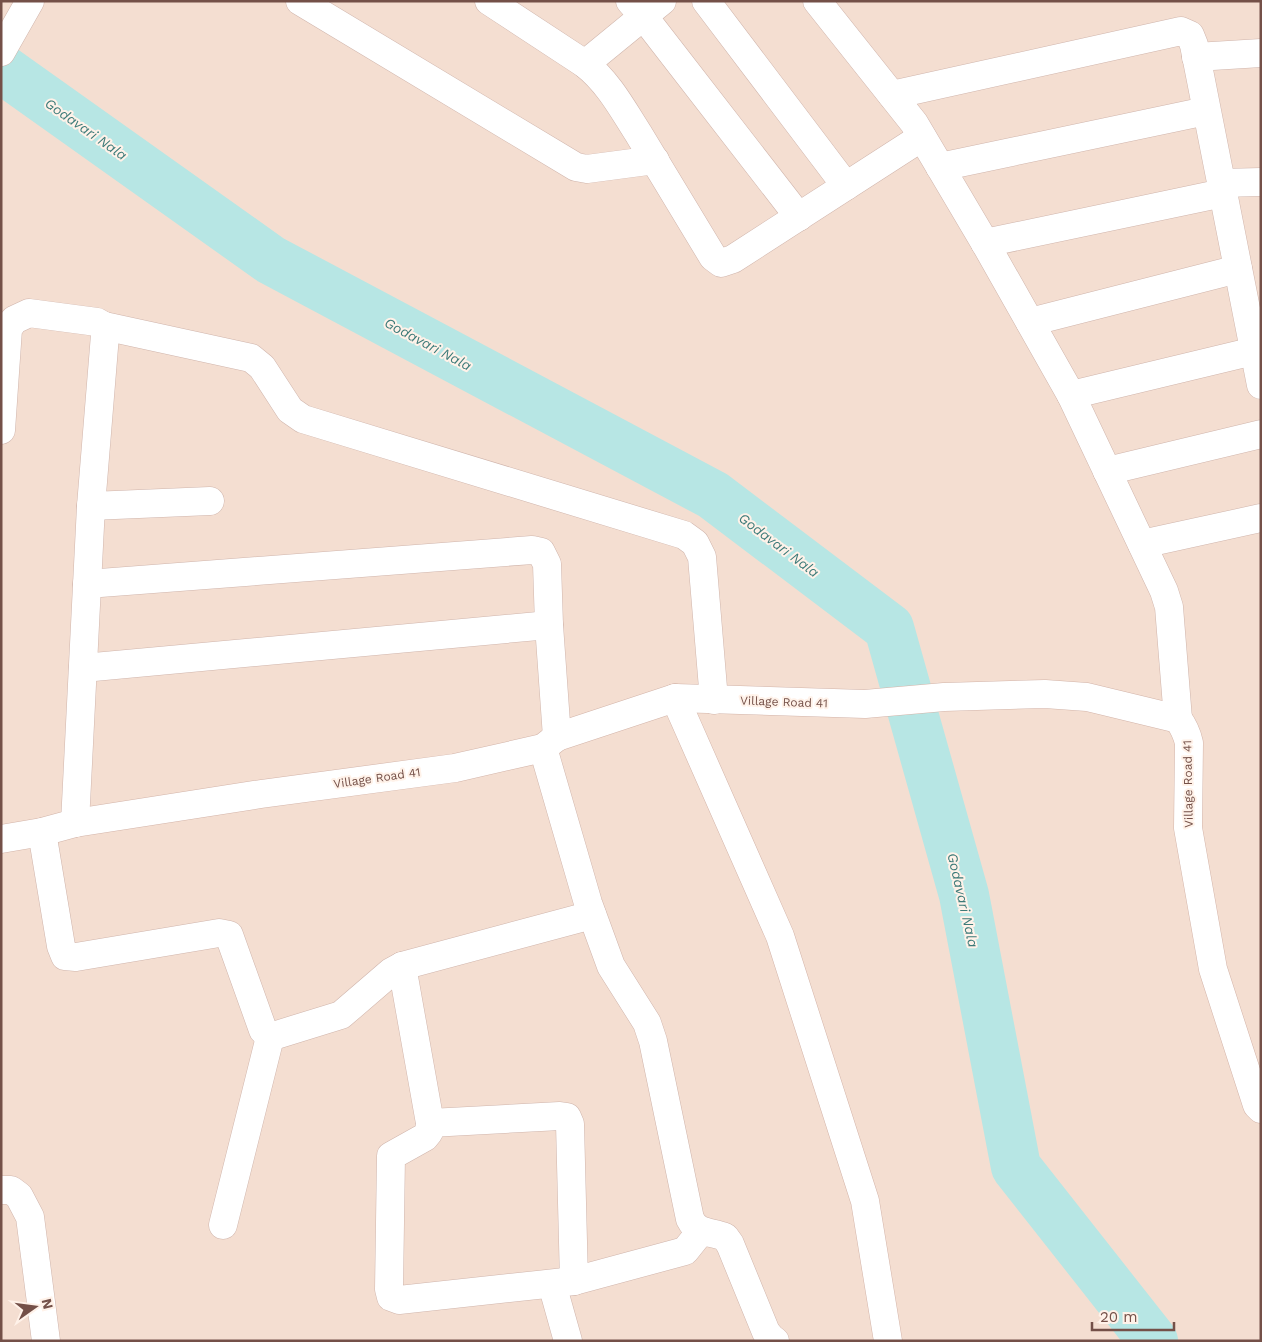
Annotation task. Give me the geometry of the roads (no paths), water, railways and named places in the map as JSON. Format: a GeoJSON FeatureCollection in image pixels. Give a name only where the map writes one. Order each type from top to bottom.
{"type":"FeatureCollection","features":[{"type":"Feature","properties":{"kind":"street"},"geometry":{"type":"LineString","coordinates":[[1,52],[30,1]]}},
{"type":"Feature","properties":{"kind":"street"},"geometry":{"type":"LineString","coordinates":[[300,1],[576,167],[587,169],[655,160]]}},
{"type":"Feature","properties":{"kind":"street"},"geometry":{"type":"LineString","coordinates":[[489,1],[598,74],[610,89],[655,160],[713,257],[721,264],[733,259],[922,136]]}},
{"type":"Feature","properties":{"kind":"street"},"geometry":{"type":"LineString","coordinates":[[706,1],[846,186]]}},
{"type":"Feature","properties":{"kind":"street"},"geometry":{"type":"LineString","coordinates":[[817,1],[914,123],[1072,395],[1160,580],[1169,607],[1178,719]]}},
{"type":"Feature","properties":{"kind":"street"},"geometry":{"type":"LineString","coordinates":[[585,64],[645,6],[798,217]]}},
{"type":"Feature","properties":{"kind":"street"},"geometry":{"type":"LineString","coordinates":[[892,95],[1181,31],[1190,35],[1238,269],[1254,320],[1254,351],[1261,385]]}},
{"type":"Feature","properties":{"kind":"street"},"geometry":{"type":"LineString","coordinates":[[1196,57],[1261,53]]}},
{"type":"Feature","properties":{"kind":"street"},"geometry":{"type":"LineString","coordinates":[[940,167],[1206,111]]}},
{"type":"Feature","properties":{"kind":"street"},"geometry":{"type":"LineString","coordinates":[[985,243],[1222,188],[1261,182]]}},
{"type":"Feature","properties":{"kind":"street"},"geometry":{"type":"LineString","coordinates":[[1030,322],[1238,269]]}},
{"type":"Feature","properties":{"kind":"street"},"geometry":{"type":"LineString","coordinates":[[1,430],[8,328],[14,320],[29,313],[97,322],[104,326],[251,358],[262,366],[290,410],[303,419],[684,535],[695,543],[702,557],[714,700]]}},
{"type":"Feature","properties":{"kind":"street"},"geometry":{"type":"LineString","coordinates":[[75,823],[91,506],[105,335],[104,326]]}},
{"type":"Feature","properties":{"kind":"street"},"geometry":{"type":"LineString","coordinates":[[1072,395],[1254,351]]}},
{"type":"Feature","properties":{"kind":"street"},"geometry":{"type":"LineString","coordinates":[[1107,471],[1261,434]]}},
{"type":"Feature","properties":{"kind":"street"},"geometry":{"type":"LineString","coordinates":[[91,506],[210,501]]}},
{"type":"Feature","properties":{"kind":"street"},"geometry":{"type":"LineString","coordinates":[[1142,544],[1261,518]]}},
{"type":"Feature","properties":{"kind":"street"},"geometry":{"type":"LineString","coordinates":[[87,584],[532,550],[542,552],[547,564],[550,743],[592,915],[611,966],[647,1023],[653,1042],[690,1220],[694,1227],[701,1231],[725,1237],[730,1244],[766,1332],[776,1341]]}},
{"type":"Feature","properties":{"kind":"street"},"geometry":{"type":"LineString","coordinates":[[83,668],[549,625]]}},
{"type":"Feature","properties":{"kind":"street","name":"Village Road 41"},"geometry":{"type":"LineString","coordinates":[[1,838],[42,832],[75,823],[261,794],[455,768],[550,743],[675,698],[865,704],[944,697],[1045,694],[1088,697],[1178,719],[1183,725],[1190,743],[1188,828],[1213,969],[1242,1064],[1257,1105],[1261,1109]]}},
{"type":"Feature","properties":{"kind":"street"},"geometry":{"type":"LineString","coordinates":[[675,698],[780,936],[865,1201],[888,1341]]}},
{"type":"Feature","properties":{"kind":"street"},"geometry":{"type":"LineString","coordinates":[[42,832],[61,946],[65,956],[76,957],[219,933],[229,935],[263,1030],[270,1038]]}},
{"type":"Feature","properties":{"kind":"street"},"geometry":{"type":"LineString","coordinates":[[270,1038],[342,1015],[391,972],[402,966],[592,915]]}},
{"type":"Feature","properties":{"kind":"street"},"geometry":{"type":"LineString","coordinates":[[402,966],[430,1123],[429,1132],[425,1137],[391,1156],[389,1289],[391,1297],[399,1300],[563,1282],[685,1251],[701,1231]]}},
{"type":"Feature","properties":{"kind":"street"},"geometry":{"type":"LineString","coordinates":[[223,1225],[270,1038]]}},
{"type":"Feature","properties":{"kind":"street"},"geometry":{"type":"LineString","coordinates":[[430,1123],[566,1117],[570,1124],[563,1282],[568,1341]]}},
{"type":"Feature","properties":{"kind":"street"},"geometry":{"type":"LineString","coordinates":[[1,1190],[11,1190],[20,1196],[30,1217],[46,1341]]}},
{"type":"Feature","properties":{"kind":"waterway","name":"Godavari Nala"},"geometry":{"type":"LineString","coordinates":[[1,68],[271,260],[713,495],[889,628],[964,895],[1016,1167],[1153,1341]]}}]}
